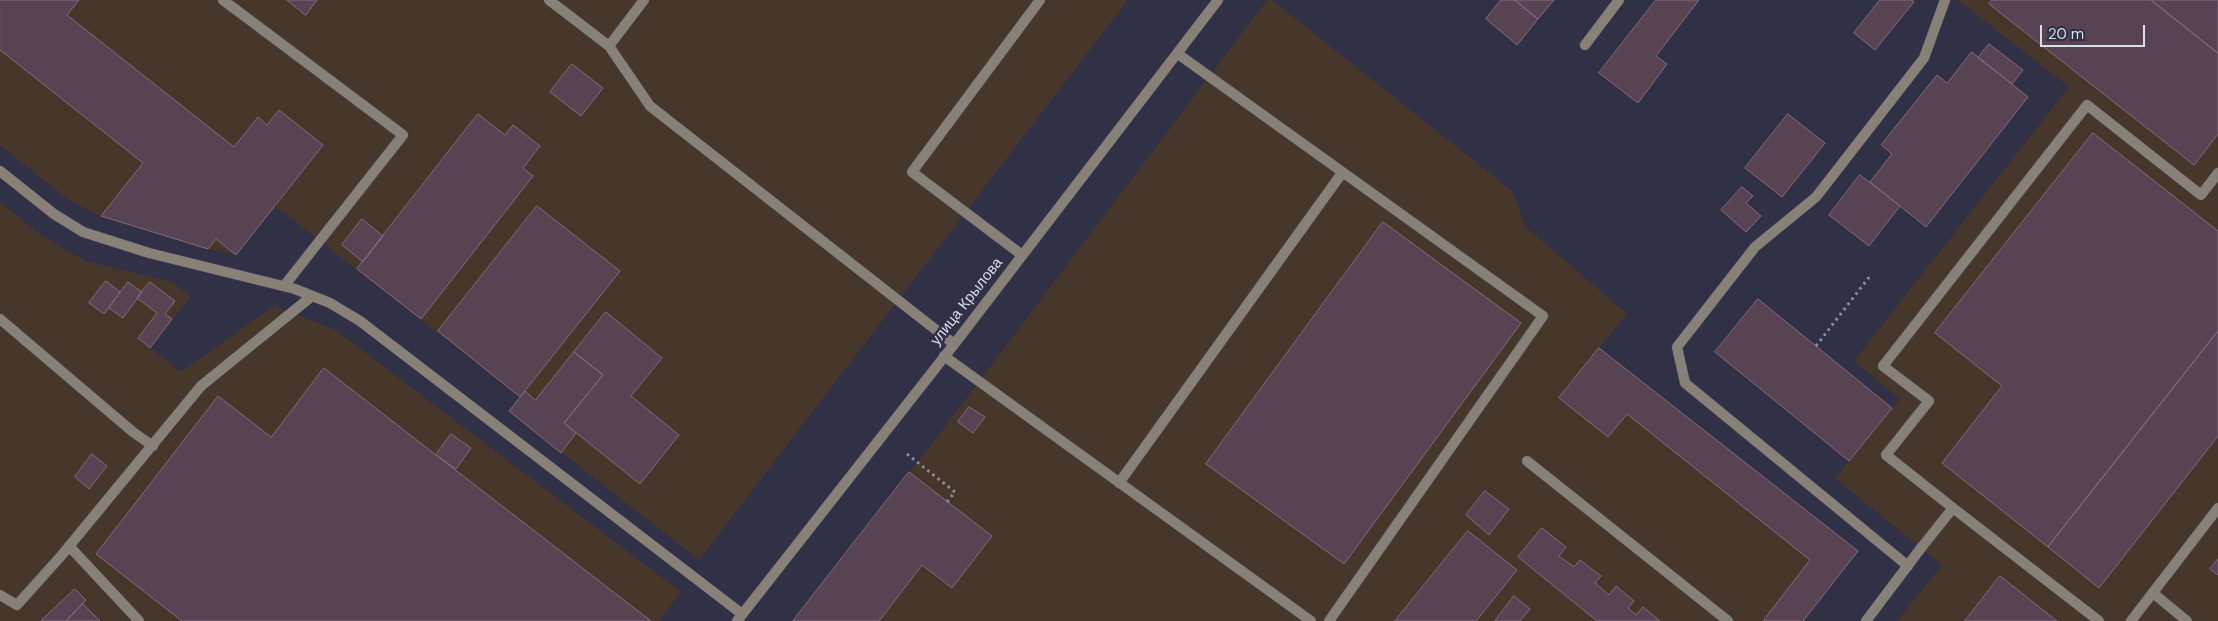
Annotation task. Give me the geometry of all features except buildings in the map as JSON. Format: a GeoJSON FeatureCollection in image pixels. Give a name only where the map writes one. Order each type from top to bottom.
{"type":"FeatureCollection","features":[{"type":"Feature","properties":{"kind":"street"},"geometry":{"type":"LineString","coordinates":[[223,0],[403,135],[284,286]]}},
{"type":"Feature","properties":{"kind":"street"},"geometry":{"type":"LineString","coordinates":[[549,0],[608,46],[650,106],[954,344]]}},
{"type":"Feature","properties":{"kind":"street"},"geometry":{"type":"LineString","coordinates":[[608,46],[644,0]]}},
{"type":"Feature","properties":{"kind":"street"},"geometry":{"type":"LineString","coordinates":[[1022,256],[912,172],[1040,0]]}},
{"type":"Feature","properties":{"kind":"street","name":"улица Крылова"},"geometry":{"type":"LineString","coordinates":[[740,618],[954,344],[1218,0]]}},
{"type":"Feature","properties":{"kind":"street"},"geometry":{"type":"LineString","coordinates":[[1585,45],[1619,0]]}},
{"type":"Feature","properties":{"kind":"street"},"geometry":{"type":"LineString","coordinates":[[1908,566],[1685,384],[1677,347],[1755,247],[1816,197],[1924,58],[1945,0]]}},
{"type":"Feature","properties":{"kind":"street"},"geometry":{"type":"LineString","coordinates":[[1178,54],[1543,316],[1329,621]]}},
{"type":"Feature","properties":{"kind":"street"},"geometry":{"type":"LineString","coordinates":[[2099,621],[1886,455],[1929,401],[1883,366],[2087,105],[2201,195],[2218,173]]}},
{"type":"Feature","properties":{"kind":"street"},"geometry":{"type":"LineString","coordinates":[[0,171],[54,214],[83,232],[149,253],[284,286],[330,303],[360,321],[740,618]]}},
{"type":"Feature","properties":{"kind":"street"},"geometry":{"type":"LineString","coordinates":[[1119,483],[1342,173]]}},
{"type":"Feature","properties":{"kind":"street"},"geometry":{"type":"LineString","coordinates":[[0,595],[16,605],[69,546],[202,386],[312,296]]}},
{"type":"Feature","properties":{"kind":"street"},"geometry":{"type":"LineString","coordinates":[[0,319],[133,432],[153,446]]}},
{"type":"Feature","properties":{"kind":"street"},"geometry":{"type":"LineString","coordinates":[[944,356],[1311,621]]}},
{"type":"Feature","properties":{"kind":"street"},"geometry":{"type":"LineString","coordinates":[[1527,461],[1728,621]]}},
{"type":"Feature","properties":{"kind":"street"},"geometry":{"type":"LineString","coordinates":[[1866,621],[1953,508]]}},
{"type":"Feature","properties":{"kind":"street"},"geometry":{"type":"LineString","coordinates":[[2131,621],[2218,508]]}},
{"type":"Feature","properties":{"kind":"street"},"geometry":{"type":"LineString","coordinates":[[69,546],[139,621]]}},
{"type":"Feature","properties":{"kind":"street"},"geometry":{"type":"LineString","coordinates":[[2153,593],[2187,621]]}},
{"type":"Feature","properties":{"kind":"path"},"geometry":{"type":"LineString","coordinates":[[1816,346],[1870,276]]}},
{"type":"Feature","properties":{"kind":"path"},"geometry":{"type":"LineString","coordinates":[[907,454],[956,492],[947,502]]}},
{"type":"Feature","properties":{"kind":"shaded area"},"geometry":{"type":"Polygon","coordinates":[[[0,0],[1128,0],[699,560],[509,411],[520,397],[275,206],[236,255],[208,249],[101,216],[69,200],[0,145],[0,0]]]}},
{"type":"Feature","properties":{"kind":"shaded area"},"geometry":{"type":"Polygon","coordinates":[[[1267,0],[1272,0],[1512,191],[1526,227],[1627,314],[1599,348],[1858,551],[1803,621],[793,621],[925,453],[1267,0]]]}},
{"type":"Feature","properties":{"kind":"shaded area"},"geometry":{"type":"Polygon","coordinates":[[[1958,0],[2218,0],[2218,621],[1897,621],[1942,565],[1835,478],[1900,399],[1854,361],[2069,87],[1958,0]]]}},
{"type":"Feature","properties":{"kind":"shaded area"},"geometry":{"type":"Polygon","coordinates":[[[0,202],[41,235],[85,261],[172,282],[191,296],[150,348],[181,372],[274,306],[334,329],[681,592],[659,621],[0,621],[0,202]]]}}]}
